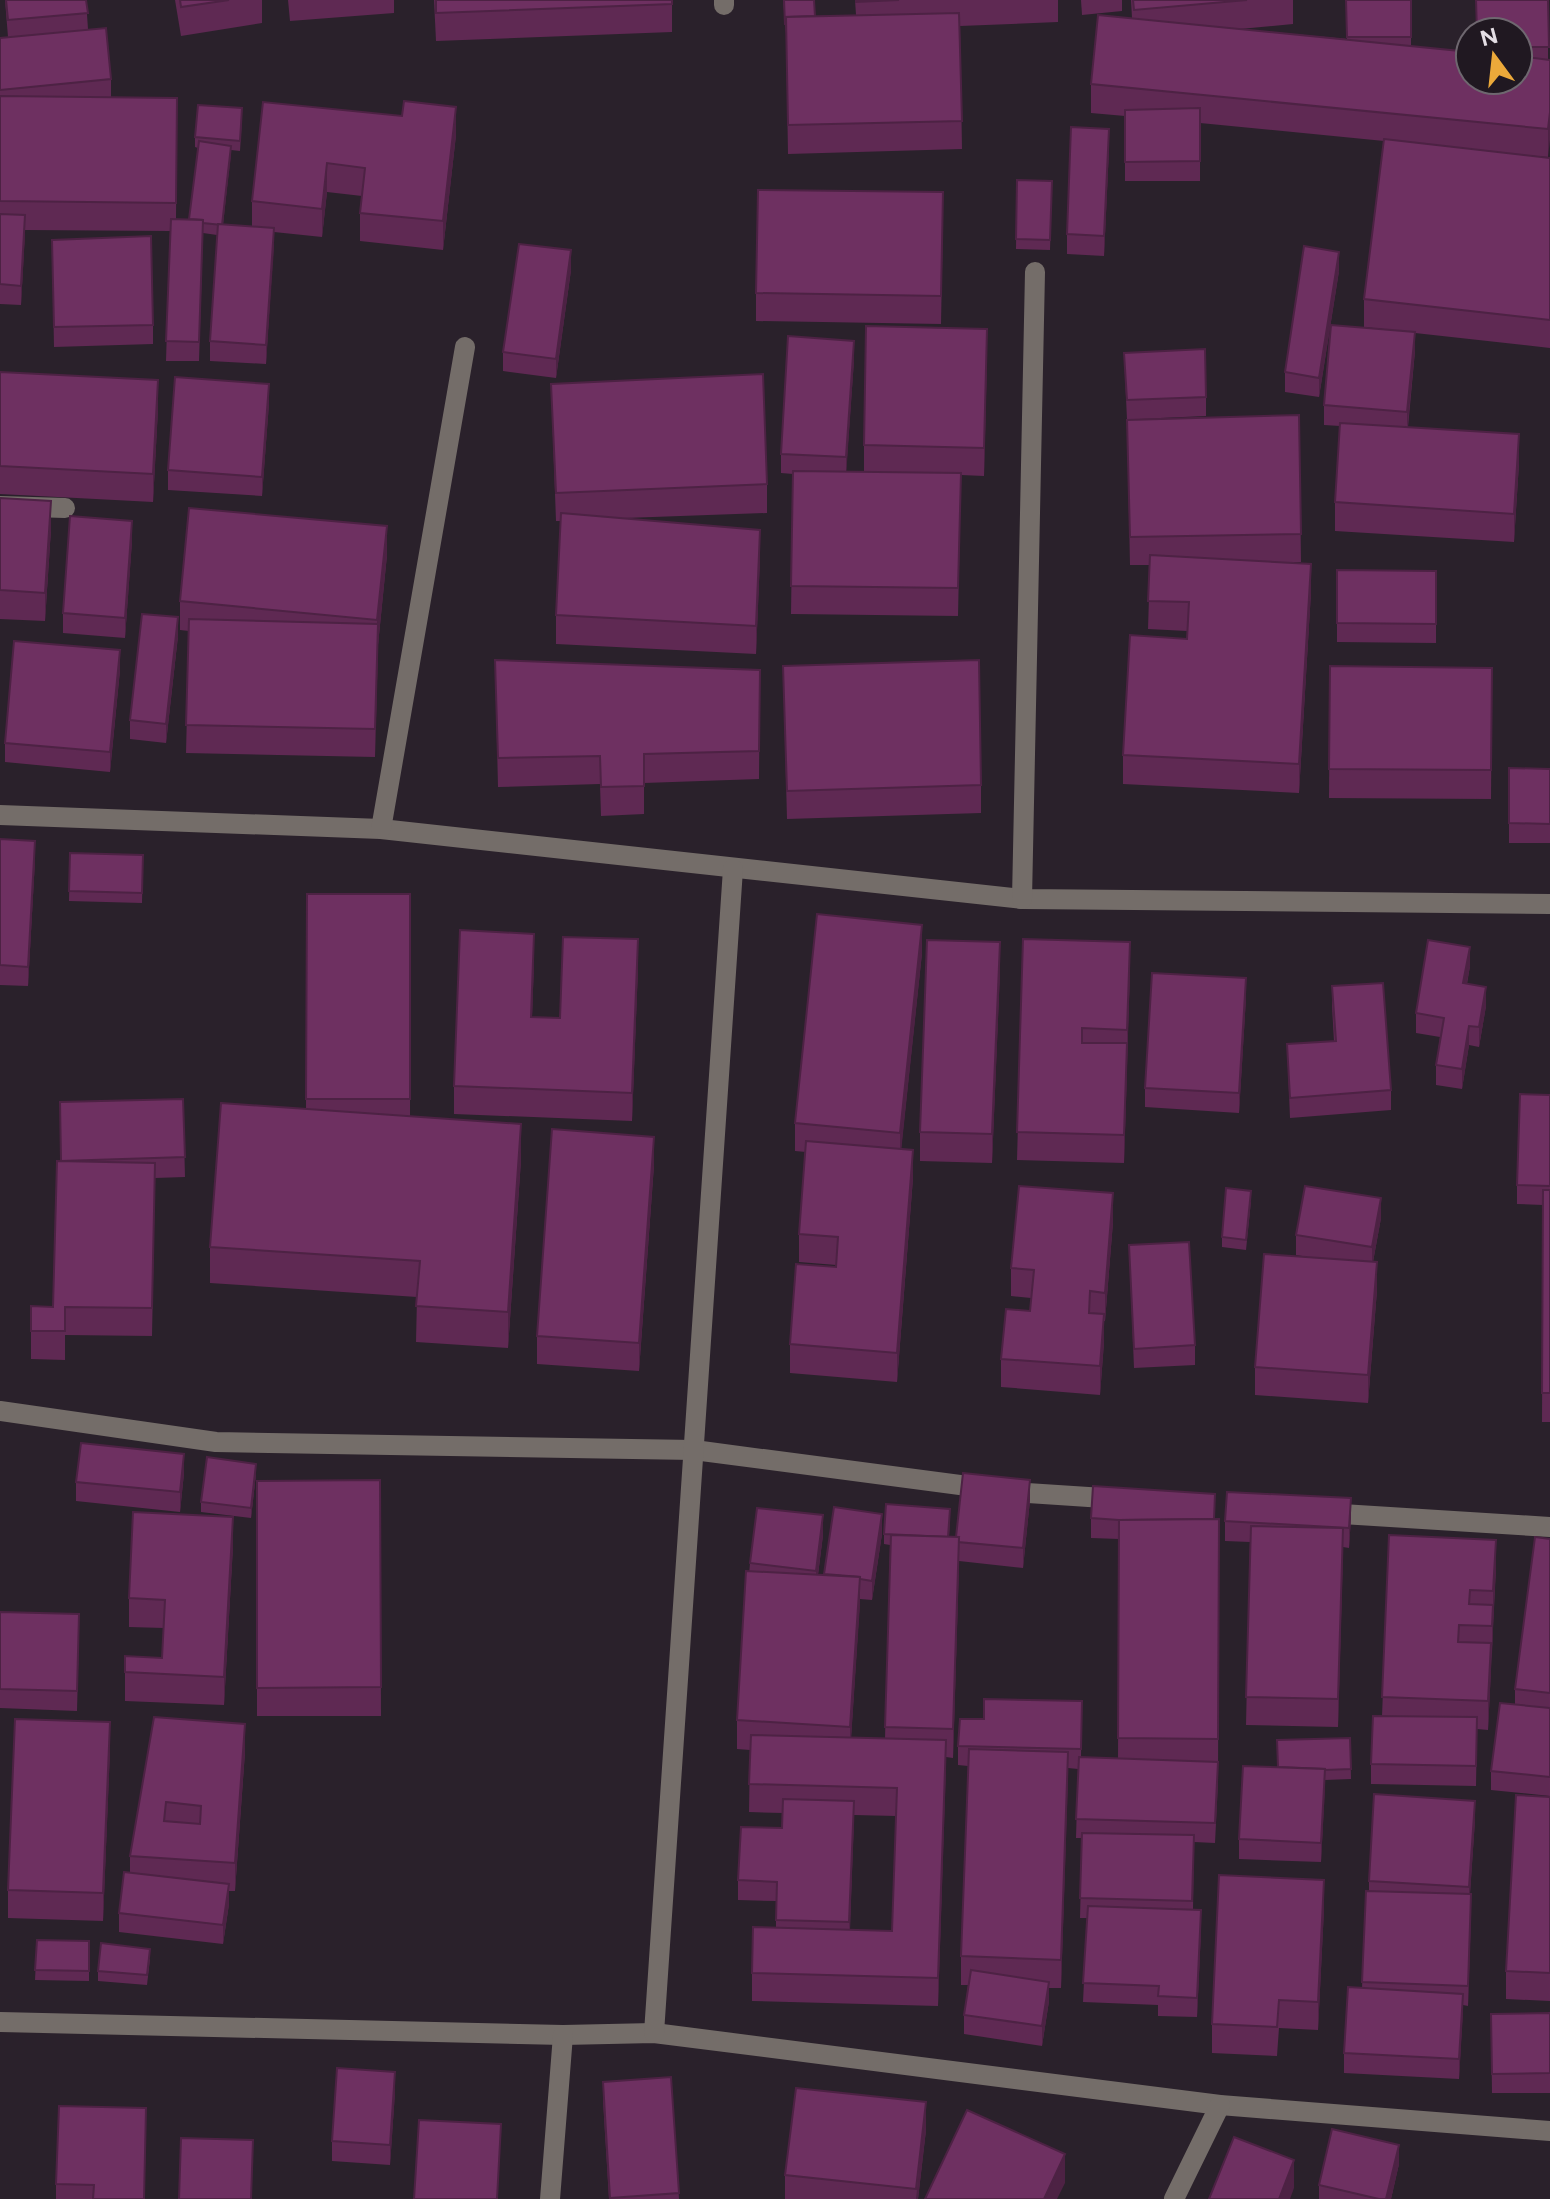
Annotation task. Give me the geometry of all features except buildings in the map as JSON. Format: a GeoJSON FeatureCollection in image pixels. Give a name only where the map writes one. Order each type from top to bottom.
{"type":"FeatureCollection","features":[{"type":"Feature","properties":{"kind":"street"},"geometry":{"type":"LineString","coordinates":[[1022,899],[1035,272]]}},
{"type":"Feature","properties":{"kind":"street"},"geometry":{"type":"LineString","coordinates":[[381,829],[465,347]]}},
{"type":"Feature","properties":{"kind":"street"},"geometry":{"type":"LineString","coordinates":[[0,506],[65,508]]}},
{"type":"Feature","properties":{"kind":"street"},"geometry":{"type":"LineString","coordinates":[[0,815],[381,829],[1022,899],[1550,904]]}},
{"type":"Feature","properties":{"kind":"street"},"geometry":{"type":"LineString","coordinates":[[654,2033],[733,869]]}},
{"type":"Feature","properties":{"kind":"street"},"geometry":{"type":"LineString","coordinates":[[0,1411],[216,1442],[694,1450],[1013,1492],[1139,1500]]}},
{"type":"Feature","properties":{"kind":"street"},"geometry":{"type":"LineString","coordinates":[[1313,1512],[1550,1527]]}},
{"type":"Feature","properties":{"kind":"street"},"geometry":{"type":"LineString","coordinates":[[0,2022],[563,2035],[654,2033],[1220,2105],[1550,2131]]}},
{"type":"Feature","properties":{"kind":"street"},"geometry":{"type":"LineString","coordinates":[[550,2199],[563,2035]]}},
{"type":"Feature","properties":{"kind":"street"},"geometry":{"type":"LineString","coordinates":[[1174,2199],[1220,2105]]}}]}
